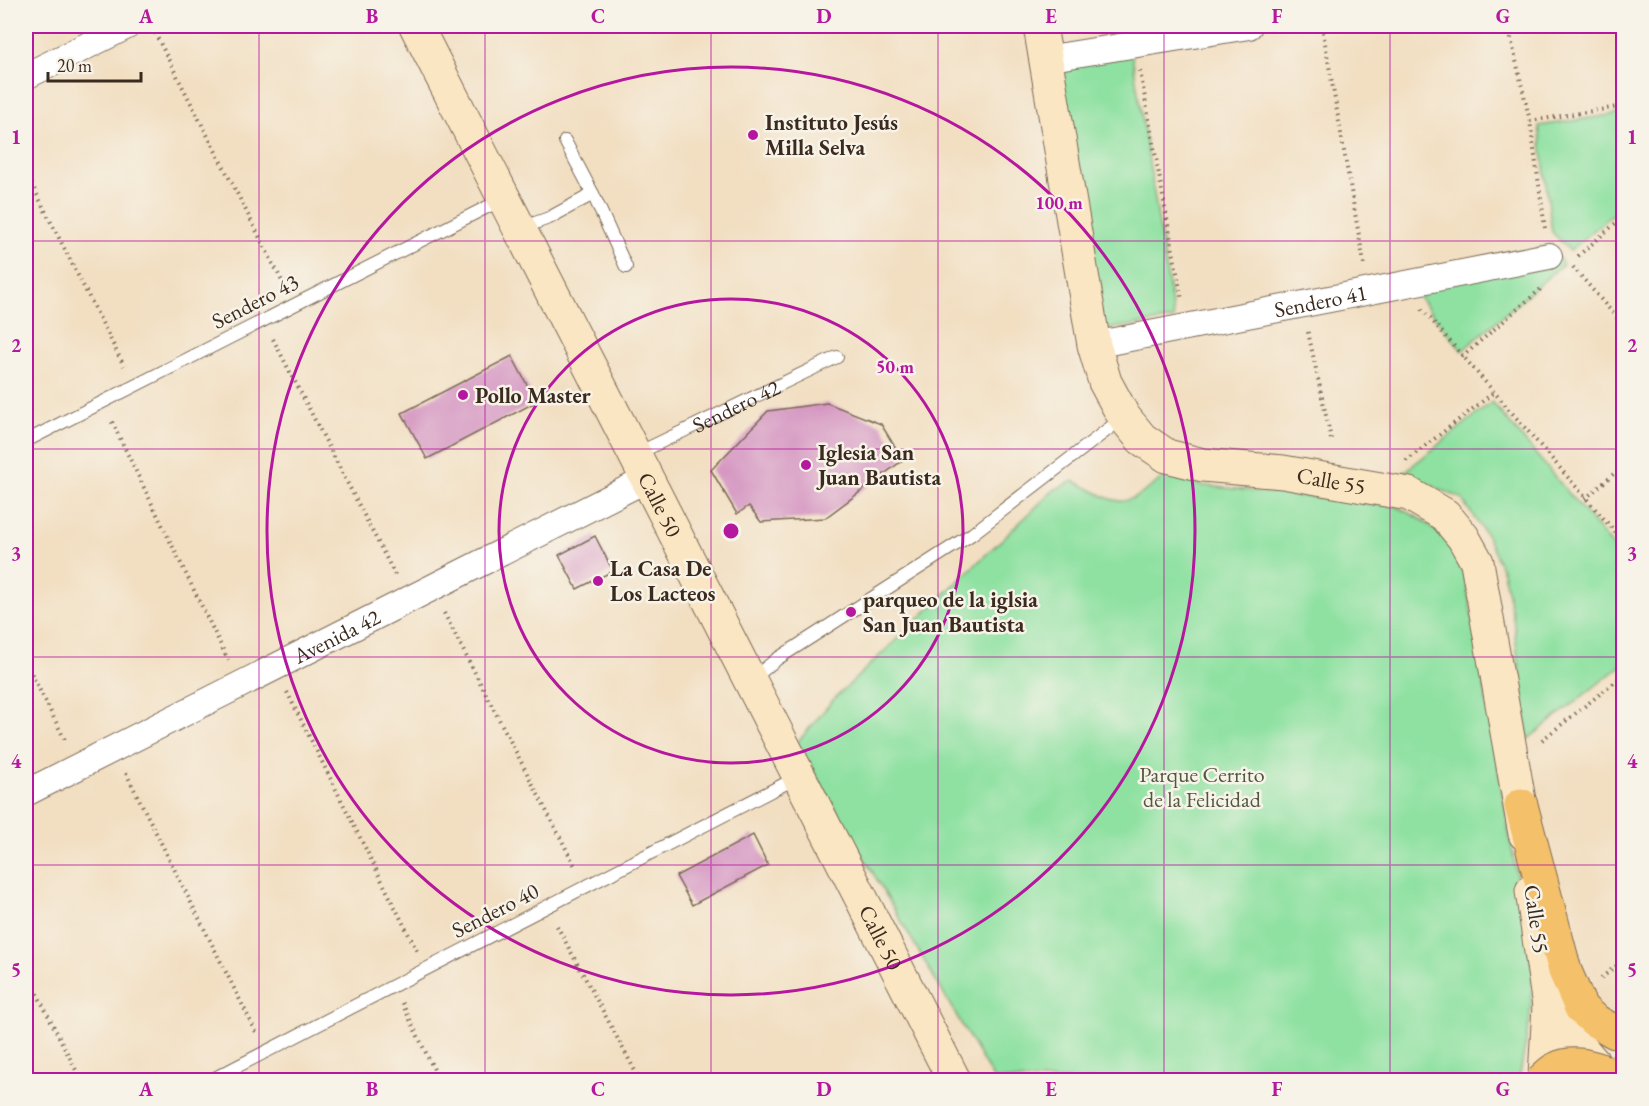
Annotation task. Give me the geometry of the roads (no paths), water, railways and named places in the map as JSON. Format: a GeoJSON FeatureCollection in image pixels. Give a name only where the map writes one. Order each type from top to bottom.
{"type":"FeatureCollection","features":[{"type":"Feature","properties":{"kind":"main road"},"geometry":{"type":"LineString","coordinates":[[1521,805],[1565,971],[1581,1008],[1594,1020],[1615,1032],[1623,1032]]}},
{"type":"Feature","properties":{"kind":"main road"},"geometry":{"type":"LineString","coordinates":[[1544,1079],[1567,1066],[1615,1076]]}},
{"type":"Feature","properties":{"kind":"street"},"geometry":{"type":"LineString","coordinates":[[26,76],[127,26]]}},
{"type":"Feature","properties":{"kind":"street","name":"Calle 50"},"geometry":{"type":"LineString","coordinates":[[416,26],[954,1080]]}},
{"type":"Feature","properties":{"kind":"street","name":"Calle 55"},"geometry":{"type":"LineString","coordinates":[[1040,26],[1094,345],[1105,382],[1124,417],[1142,439],[1167,456],[1203,465],[1283,472],[1409,494],[1445,515],[1463,537],[1477,562],[1521,805],[1549,1006],[1544,1079]]}},
{"type":"Feature","properties":{"kind":"street"},"geometry":{"type":"LineString","coordinates":[[1046,59],[1249,26]]}},
{"type":"Feature","properties":{"kind":"street","name":"Sendero 41"},"geometry":{"type":"LineString","coordinates":[[1094,345],[1403,285],[1559,260]]}},
{"type":"Feature","properties":{"kind":"street","name":"Avenida 42"},"geometry":{"type":"LineString","coordinates":[[26,793],[431,588],[641,467]]}},
{"type":"Feature","properties":{"kind":"street","name":"Calle 55"},"geometry":{"type":"LineString","coordinates":[[1549,1006],[1566,1031],[1615,1076]]}},
{"type":"Feature","properties":{"kind":"lane"},"geometry":{"type":"LineString","coordinates":[[565,141],[593,194],[626,267]]}},
{"type":"Feature","properties":{"kind":"lane"},"geometry":{"type":"LineString","coordinates":[[519,228],[549,218],[593,194]]}},
{"type":"Feature","properties":{"kind":"lane","name":"Sendero 43"},"geometry":{"type":"LineString","coordinates":[[26,441],[504,198]]}},
{"type":"Feature","properties":{"kind":"lane","name":"Sendero 42"},"geometry":{"type":"LineString","coordinates":[[641,467],[837,357]]}},
{"type":"Feature","properties":{"kind":"lane"},"geometry":{"type":"LineString","coordinates":[[750,681],[777,659],[972,534],[1124,417]]}},
{"type":"Feature","properties":{"kind":"lane","name":"Sendero 40"},"geometry":{"type":"LineString","coordinates":[[212,1080],[799,776]]}},
{"type":"Feature","properties":{"kind":"place","name":"Instituto Jesús Milla Selva"},"geometry":{"type":"Point","coordinates":[753,135]}},
{"type":"Feature","properties":{"kind":"place","name":"Pollo Master"},"geometry":{"type":"Point","coordinates":[463,395]}},
{"type":"Feature","properties":{"kind":"place","name":"Iglesia San Juan Bautista"},"geometry":{"type":"Point","coordinates":[806,465]}},
{"type":"Feature","properties":{"kind":"place","name":"La Casa De Los Lacteos"},"geometry":{"type":"Point","coordinates":[598,581]}},
{"type":"Feature","properties":{"kind":"place","name":"parqueo de la iglsia San Juan Bautista"},"geometry":{"type":"Point","coordinates":[851,612]}},
{"type":"Feature","properties":{"kind":"park label","name":"Parque Cerrito de la Felicidad"},"geometry":{"type":"Point","coordinates":[1202,786]}}]}
